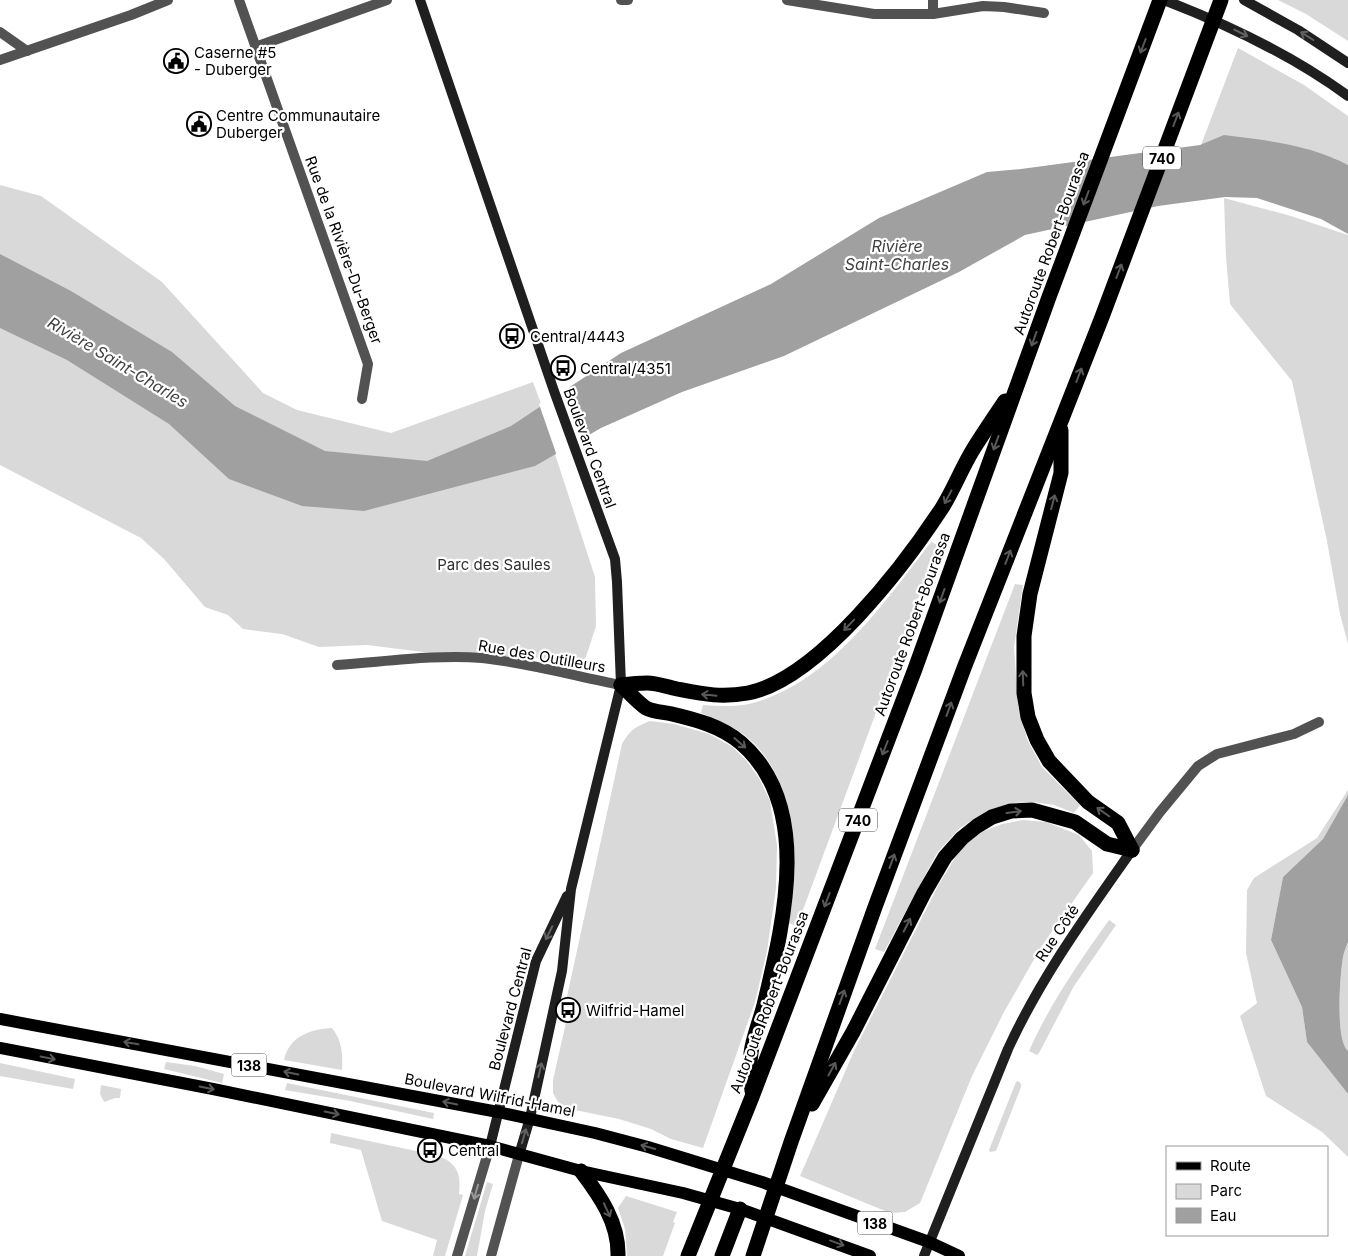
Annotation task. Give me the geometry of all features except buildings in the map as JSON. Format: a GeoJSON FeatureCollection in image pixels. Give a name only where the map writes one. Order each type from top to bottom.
{"type":"FeatureCollection","features":[{"type":"Feature","properties":{"kind":"highway","name":"Autoroute Robert-Bourassa"},"geometry":{"type":"LineString","coordinates":[[688,1256],[752,1098],[915,669],[1049,297],[1160,0]]}},
{"type":"Feature","properties":{"kind":"highway","name":"740"},"geometry":{"type":"LineString","coordinates":[[752,1256],[872,915],[954,695],[1102,317],[1221,0]]}},
{"type":"Feature","properties":{"kind":"highway"},"geometry":{"type":"LineString","coordinates":[[621,685],[648,682],[698,693],[725,696],[750,692],[772,685],[795,672],[817,656],[850,625],[921,540],[943,506],[973,449],[1019,381]]}},
{"type":"Feature","properties":{"kind":"highway"},"geometry":{"type":"LineString","coordinates":[[1062,420],[1061,473],[1041,545],[1025,627],[1023,659],[1024,693],[1028,717],[1037,740],[1049,762],[1088,802],[1118,823],[1132,850]]}},
{"type":"Feature","properties":{"kind":"highway"},"geometry":{"type":"LineString","coordinates":[[621,685],[647,708],[705,723],[721,729],[741,743],[765,772],[781,811],[787,843],[787,883],[782,922],[751,1053],[752,1098]]}},
{"type":"Feature","properties":{"kind":"highway"},"geometry":{"type":"LineString","coordinates":[[791,1142],[852,1032],[924,893],[945,857],[962,838],[992,817],[1011,811],[1032,810],[1075,822],[1107,844],[1132,850]]}},
{"type":"Feature","properties":{"kind":"highway"},"geometry":{"type":"LineString","coordinates":[[581,1171],[602,1199],[615,1226],[618,1256]]}},
{"type":"Feature","properties":{"kind":"highway"},"geometry":{"type":"LineString","coordinates":[[722,1256],[740,1209]]}},
{"type":"Feature","properties":{"kind":"main road","name":"Boulevard Wilfrid-Hamel"},"geometry":{"type":"LineString","coordinates":[[0,1019],[530,1118],[648,1147],[821,1203],[929,1242],[959,1256]]}},
{"type":"Feature","properties":{"kind":"main road","name":"138"},"geometry":{"type":"LineString","coordinates":[[0,1048],[213,1089],[490,1146],[581,1171],[683,1193],[740,1209],[870,1256]]}},
{"type":"Feature","properties":{"kind":"street"},"geometry":{"type":"LineString","coordinates":[[0,60],[131,16],[168,0]]}},
{"type":"Feature","properties":{"kind":"street","name":"Rue de la Rivière-Du-Berger"},"geometry":{"type":"LineString","coordinates":[[239,0],[368,364],[362,399]]}},
{"type":"Feature","properties":{"kind":"street"},"geometry":{"type":"LineString","coordinates":[[255,47],[386,0]]}},
{"type":"Feature","properties":{"kind":"street","name":"Boulevard Central"},"geometry":{"type":"LineString","coordinates":[[420,0],[554,391],[614,559],[617,582],[621,685],[570,889],[562,971],[530,1118],[491,1256]]}},
{"type":"Feature","properties":{"kind":"street"},"geometry":{"type":"LineString","coordinates":[[621,0],[628,0]]}},
{"type":"Feature","properties":{"kind":"street"},"geometry":{"type":"LineString","coordinates":[[787,0],[874,14],[932,14],[983,6],[1004,6],[1044,13]]}},
{"type":"Feature","properties":{"kind":"street"},"geometry":{"type":"LineString","coordinates":[[932,14],[933,0]]}},
{"type":"Feature","properties":{"kind":"street"},"geometry":{"type":"LineString","coordinates":[[1164,0],[1206,16],[1270,47],[1324,78],[1348,96]]}},
{"type":"Feature","properties":{"kind":"street"},"geometry":{"type":"LineString","coordinates":[[1244,0],[1298,30],[1348,63]]}},
{"type":"Feature","properties":{"kind":"street"},"geometry":{"type":"LineString","coordinates":[[0,32],[27,51]]}},
{"type":"Feature","properties":{"kind":"street","name":"Rue des Outilleurs"},"geometry":{"type":"LineString","coordinates":[[337,665],[446,657],[481,658],[621,685]]}},
{"type":"Feature","properties":{"kind":"street","name":"Rue Côté"},"geometry":{"type":"LineString","coordinates":[[924,1256],[1021,1021],[1063,950],[1160,812],[1198,766],[1217,754],[1294,734],[1319,722]]}},
{"type":"Feature","properties":{"kind":"street","name":"Boulevard Central"},"geometry":{"type":"LineString","coordinates":[[457,1256],[490,1146],[536,961],[570,889]]}},
{"type":"Feature","properties":{"kind":"green space"},"geometry":{"type":"Polygon","coordinates":[[[1278,0],[1348,0],[1348,41],[1306,14],[1278,0]]]}},
{"type":"Feature","properties":{"kind":"green space"},"geometry":{"type":"Polygon","coordinates":[[[1238,48],[1304,85],[1348,116],[1348,165],[1334,158],[1201,145],[1238,48]]]}},
{"type":"Feature","properties":{"kind":"green space"},"geometry":{"type":"Polygon","coordinates":[[[0,185],[41,196],[162,282],[263,393],[297,410],[391,433],[533,382],[543,409],[512,430],[428,464],[324,454],[233,410],[0,260],[0,185]]]}},
{"type":"Feature","properties":{"kind":"green space"},"geometry":{"type":"Polygon","coordinates":[[[1224,198],[1291,216],[1348,235],[1348,644],[1340,614],[1327,541],[1292,381],[1230,304],[1224,198]]]}},
{"type":"Feature","properties":{"kind":"green space","name":"Parc des Saules"},"geometry":{"type":"Polygon","coordinates":[[[0,323],[71,357],[178,424],[231,475],[554,451],[595,577],[596,626],[585,660],[423,652],[367,645],[319,647],[282,634],[243,629],[228,615],[205,607],[164,559],[141,538],[0,465],[0,323]]]}},
{"type":"Feature","properties":{"kind":"green space"},"geometry":{"type":"Polygon","coordinates":[[[931,542],[938,545],[797,926],[788,923],[793,890],[793,845],[791,825],[781,786],[762,752],[737,730],[701,713],[703,705],[732,706],[749,704],[778,694],[804,679],[852,639],[874,615],[931,542]]]}},
{"type":"Feature","properties":{"kind":"green space"},"geometry":{"type":"Polygon","coordinates":[[[1015,584],[1023,585],[1014,647],[1018,706],[1027,739],[1042,767],[1080,805],[1074,813],[1054,805],[1033,802],[1011,803],[987,811],[960,828],[937,853],[884,952],[875,949],[1015,584]]]}},
{"type":"Feature","properties":{"kind":"green space"},"geometry":{"type":"Polygon","coordinates":[[[650,721],[674,724],[709,734],[731,746],[745,759],[759,778],[770,801],[777,845],[776,888],[767,951],[755,1002],[703,1148],[671,1139],[651,1129],[619,1119],[570,1109],[558,1102],[553,1093],[553,1080],[567,1018],[573,1019],[576,1004],[566,1001],[622,744],[633,730],[650,721]]]}},
{"type":"Feature","properties":{"kind":"green space"},"geometry":{"type":"Polygon","coordinates":[[[1348,790],[1348,795],[1323,839],[1283,877],[1271,940],[1302,1007],[1307,1042],[1348,1094],[1348,1157],[1322,1132],[1266,1096],[1240,1016],[1257,1003],[1246,953],[1247,890],[1254,878],[1317,838],[1348,790]]]}},
{"type":"Feature","properties":{"kind":"green space"},"geometry":{"type":"Polygon","coordinates":[[[1023,820],[1046,822],[1079,835],[1092,851],[1093,873],[1041,947],[1004,1012],[972,1076],[920,1203],[905,1212],[890,1213],[800,1176],[854,1051],[939,884],[958,853],[976,834],[1002,824],[1023,820]]]}},
{"type":"Feature","properties":{"kind":"green space"},"geometry":{"type":"Polygon","coordinates":[[[1109,920],[1116,925],[1074,986],[1039,1053],[1037,1055],[1029,1051],[1056,1000],[1109,920]]]}},
{"type":"Feature","properties":{"kind":"green space"},"geometry":{"type":"Polygon","coordinates":[[[1348,942],[1348,1051],[1341,1034],[1340,992],[1343,955],[1348,942]]]}},
{"type":"Feature","properties":{"kind":"green space"},"geometry":{"type":"Polygon","coordinates":[[[332,1028],[341,1048],[342,1070],[284,1060],[291,1045],[302,1035],[316,1030],[332,1028]]]}},
{"type":"Feature","properties":{"kind":"green space"},"geometry":{"type":"Polygon","coordinates":[[[166,1062],[195,1066],[224,1074],[222,1083],[164,1069],[166,1062]]]}},
{"type":"Feature","properties":{"kind":"green space"},"geometry":{"type":"Polygon","coordinates":[[[0,1063],[75,1079],[73,1089],[0,1076],[0,1063]]]}},
{"type":"Feature","properties":{"kind":"green space"},"geometry":{"type":"Polygon","coordinates":[[[1018,1081],[1021,1087],[996,1151],[990,1152],[989,1150],[1018,1081]]]}},
{"type":"Feature","properties":{"kind":"green space"},"geometry":{"type":"Polygon","coordinates":[[[287,1083],[434,1113],[433,1119],[350,1101],[285,1090],[287,1083]]]}},
{"type":"Feature","properties":{"kind":"green space"},"geometry":{"type":"Polygon","coordinates":[[[101,1085],[121,1089],[120,1098],[104,1102],[100,1094],[101,1085]]]}},
{"type":"Feature","properties":{"kind":"green space"},"geometry":{"type":"Polygon","coordinates":[[[331,1133],[435,1155],[442,1157],[456,1168],[460,1186],[459,1194],[463,1195],[445,1256],[433,1256],[437,1240],[382,1221],[361,1150],[330,1143],[331,1133]]]}},
{"type":"Feature","properties":{"kind":"green space"},"geometry":{"type":"Polygon","coordinates":[[[487,1182],[493,1184],[485,1211],[477,1256],[465,1256],[487,1182]]]}},
{"type":"Feature","properties":{"kind":"green space"},"geometry":{"type":"Polygon","coordinates":[[[626,1196],[677,1212],[663,1256],[627,1256],[625,1229],[618,1208],[626,1196]]]}},
{"type":"Feature","properties":{"kind":"water","name":"Rivière Saint-Charles"},"geometry":{"type":"Polygon","coordinates":[[[1224,135],[1272,141],[1304,148],[1348,165],[1348,234],[1321,219],[1257,198],[1225,197],[1158,206],[1025,235],[959,272],[784,356],[682,392],[601,428],[535,466],[364,511],[302,506],[229,479],[169,424],[67,360],[0,328],[0,254],[71,291],[172,352],[235,406],[325,451],[427,461],[511,426],[621,353],[771,284],[879,218],[987,172],[1200,145],[1224,135]]]}},
{"type":"Feature","properties":{"kind":"water"},"geometry":{"type":"Polygon","coordinates":[[[1348,795],[1348,942],[1343,955],[1340,1021],[1341,1034],[1348,1051],[1348,1094],[1307,1042],[1302,1007],[1271,940],[1283,877],[1323,839],[1348,795]]]}},
{"type":"Feature","properties":{"kind":"pier"},"geometry":{"type":"Polygon","coordinates":[[[568,385],[586,439],[557,456],[539,404],[568,385]]]}},
{"type":"Feature","properties":{"kind":"place","name":"Caserne #5 - Duberger"},"geometry":{"type":"Point","coordinates":[176,61]}},
{"type":"Feature","properties":{"kind":"place","name":"Centre Communautaire Duberger"},"geometry":{"type":"Point","coordinates":[199,124]}},
{"type":"Feature","properties":{"kind":"place","name":"Central/4443"},"geometry":{"type":"Point","coordinates":[512,336]}},
{"type":"Feature","properties":{"kind":"place","name":"Central/4351"},"geometry":{"type":"Point","coordinates":[563,368]}},
{"type":"Feature","properties":{"kind":"place","name":"Wilfrid-Hamel"},"geometry":{"type":"Point","coordinates":[568,1010]}},
{"type":"Feature","properties":{"kind":"place","name":"Central"},"geometry":{"type":"Point","coordinates":[430,1150]}}]}
